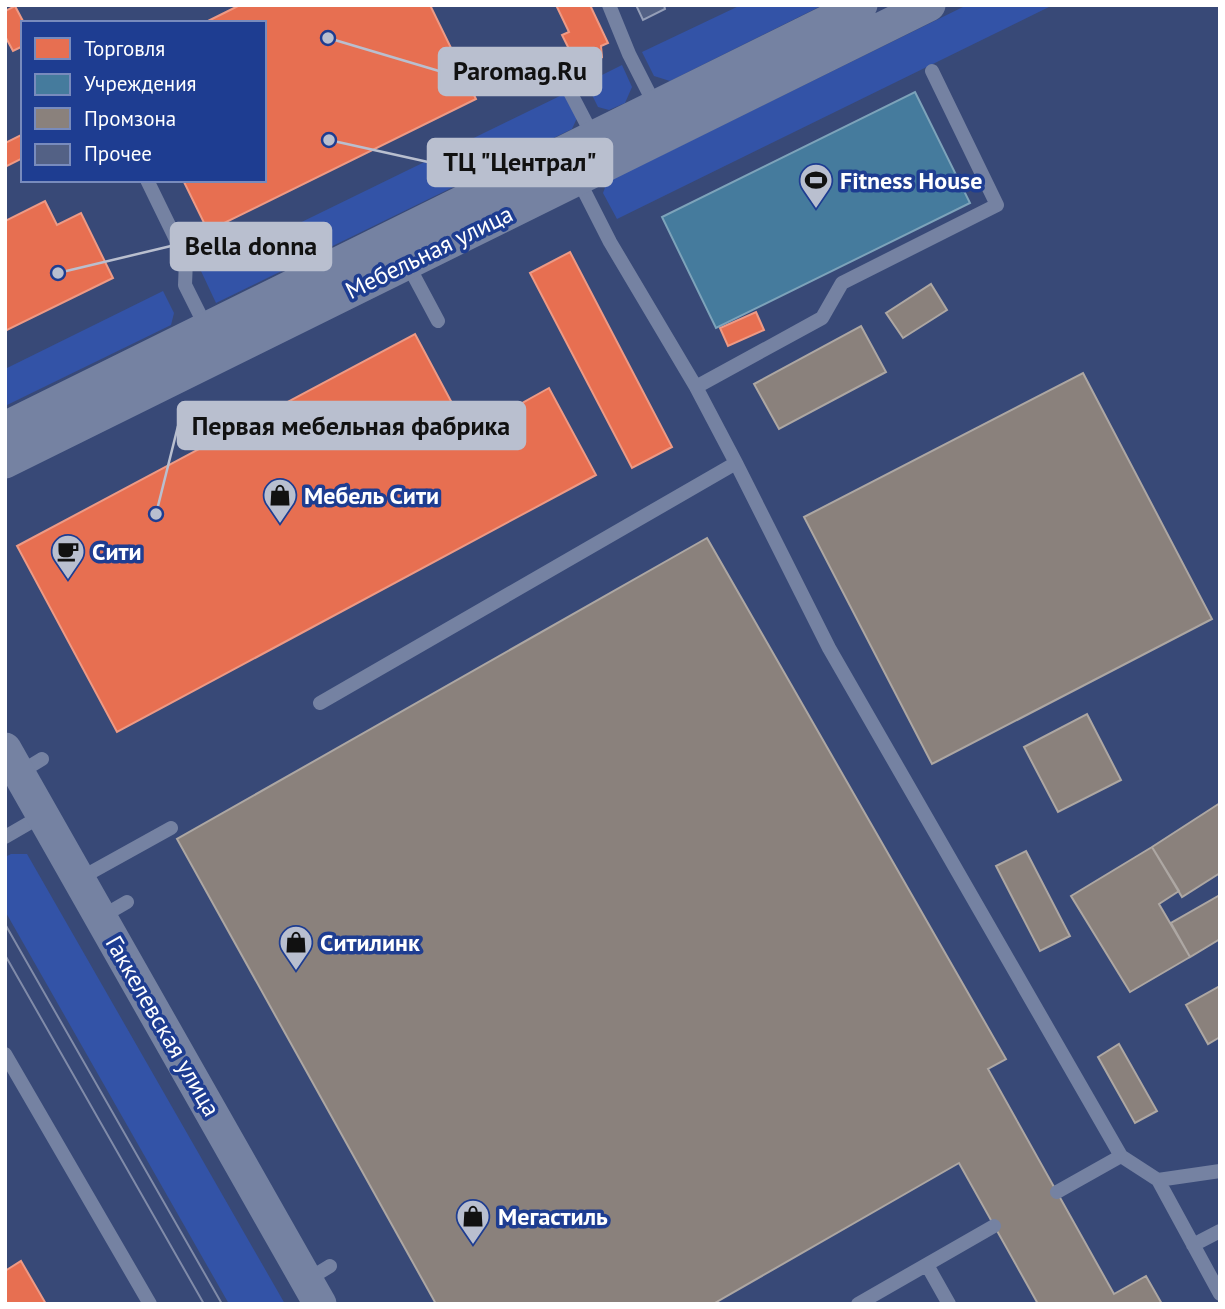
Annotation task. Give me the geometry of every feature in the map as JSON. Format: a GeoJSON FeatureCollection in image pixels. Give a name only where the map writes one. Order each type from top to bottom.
{"type":"FeatureCollection","features":[{"type":"Feature","properties":{"kind":"street","name":"Мебельная улица"},"geometry":{"type":"LineString","coordinates":[[5,462],[213,342],[878,15],[929,5]]}},
{"type":"Feature","properties":{"kind":"street","name":"Мебельная улица"},"geometry":{"type":"LineString","coordinates":[[5,428],[407,263],[570,166]]}},
{"type":"Feature","properties":{"kind":"street","name":"Гаккелевская улица"},"geometry":{"type":"LineString","coordinates":[[22,760],[43,815],[79,879],[114,910],[319,1283]]}},
{"type":"Feature","properties":{"kind":"lane"},"geometry":{"type":"LineString","coordinates":[[609,5],[629,54],[662,120]]}},
{"type":"Feature","properties":{"kind":"lane"},"geometry":{"type":"LineString","coordinates":[[558,69],[600,151]]}},
{"type":"Feature","properties":{"kind":"lane"},"geometry":{"type":"LineString","coordinates":[[696,387],[822,318],[842,284],[997,205],[932,71]]}},
{"type":"Feature","properties":{"kind":"lane"},"geometry":{"type":"LineString","coordinates":[[570,166],[610,242],[696,387],[737,463],[829,648],[1121,1156],[1158,1181],[1220,1294]]}},
{"type":"Feature","properties":{"kind":"lane"},"geometry":{"type":"LineString","coordinates":[[148,182],[187,260],[185,285],[213,342]]}},
{"type":"Feature","properties":{"kind":"lane"},"geometry":{"type":"LineString","coordinates":[[407,263],[438,321]]}},
{"type":"Feature","properties":{"kind":"lane"},"geometry":{"type":"LineString","coordinates":[[320,703],[737,463]]}},
{"type":"Feature","properties":{"kind":"lane"},"geometry":{"type":"LineString","coordinates":[[5,837],[43,815]]}},
{"type":"Feature","properties":{"kind":"lane"},"geometry":{"type":"LineString","coordinates":[[79,879],[171,828]]}},
{"type":"Feature","properties":{"kind":"lane"},"geometry":{"type":"LineString","coordinates":[[5,1054],[150,1304]]}},
{"type":"Feature","properties":{"kind":"lane"},"geometry":{"type":"LineString","coordinates":[[1057,1192],[1121,1156]]}},
{"type":"Feature","properties":{"kind":"lane"},"geometry":{"type":"LineString","coordinates":[[1158,1181],[1220,1171]]}},
{"type":"Feature","properties":{"kind":"lane"},"geometry":{"type":"LineString","coordinates":[[858,1304],[995,1226]]}},
{"type":"Feature","properties":{"kind":"lane"},"geometry":{"type":"LineString","coordinates":[[1193,1245],[1220,1231]]}},
{"type":"Feature","properties":{"kind":"lane"},"geometry":{"type":"LineString","coordinates":[[927,1265],[949,1304]]}},
{"type":"Feature","properties":{"kind":"shaded area"},"geometry":{"type":"Polygon","coordinates":[[[741,5],[823,5],[670,81],[654,76],[642,52],[741,5]]]}},
{"type":"Feature","properties":{"kind":"shaded area"},"geometry":{"type":"Polygon","coordinates":[[[967,5],[1053,5],[617,219],[603,193],[607,182],[967,5]]]}},
{"type":"Feature","properties":{"kind":"shaded area"},"geometry":{"type":"Polygon","coordinates":[[[622,65],[632,87],[625,103],[609,110],[598,107],[586,83],[622,65]]]}},
{"type":"Feature","properties":{"kind":"shaded area"},"geometry":{"type":"Polygon","coordinates":[[[564,94],[577,118],[572,129],[216,303],[201,271],[564,94]]]}},
{"type":"Feature","properties":{"kind":"shaded area"},"geometry":{"type":"Polygon","coordinates":[[[163,291],[174,313],[171,325],[5,406],[5,369],[163,291]]]}},
{"type":"Feature","properties":{"kind":"shaded area"},"geometry":{"type":"Polygon","coordinates":[[[11,854],[27,854],[285,1304],[229,1304],[5,911],[5,857],[11,854]]]}},
{"type":"Feature","properties":{"kind":"building: Торговля"},"geometry":{"type":"Polygon","coordinates":[[[240,5],[430,5],[476,99],[208,231],[184,182],[266,182],[266,21],[208,21],[240,5]]]}},
{"type":"Feature","properties":{"kind":"building: Торговля"},"geometry":{"type":"Polygon","coordinates":[[[556,5],[590,5],[608,43],[601,46],[602,57],[584,55],[574,59],[562,35],[569,32],[556,5]]]}},
{"type":"Feature","properties":{"kind":"building: Торговля"},"geometry":{"type":"Polygon","coordinates":[[[15,6],[23,21],[21,47],[13,51],[5,36],[5,11],[15,6]]]}},
{"type":"Feature","properties":{"kind":"building: Торговля"},"geometry":{"type":"Polygon","coordinates":[[[21,135],[21,159],[5,167],[5,143],[21,135]]]}},
{"type":"Feature","properties":{"kind":"building: Торговля"},"geometry":{"type":"Polygon","coordinates":[[[45,201],[57,225],[81,213],[113,278],[5,331],[5,221],[45,201]]]}},
{"type":"Feature","properties":{"kind":"building: Торговля"},"geometry":{"type":"Polygon","coordinates":[[[570,252],[672,447],[632,468],[530,273],[570,252]]]}},
{"type":"Feature","properties":{"kind":"building: Торговля"},"geometry":{"type":"Polygon","coordinates":[[[756,312],[764,330],[728,346],[720,328],[756,312]]]}},
{"type":"Feature","properties":{"kind":"building: Торговля","name":"Мебель Сити"},"geometry":{"type":"Polygon","coordinates":[[[415,334],[468,433],[549,388],[596,475],[117,732],[17,546],[415,334]]]}},
{"type":"Feature","properties":{"kind":"building: Торговля"},"geometry":{"type":"Polygon","coordinates":[[[21,1261],[46,1304],[5,1304],[5,1271],[21,1261]]]}},
{"type":"Feature","properties":{"kind":"building: Учреждения","name":"Fitness House"},"geometry":{"type":"Polygon","coordinates":[[[915,92],[970,203],[716,328],[662,217],[915,92]]]}},
{"type":"Feature","properties":{"kind":"building: Промзона"},"geometry":{"type":"Polygon","coordinates":[[[931,284],[947,310],[903,338],[886,313],[931,284]]]}},
{"type":"Feature","properties":{"kind":"building: Промзона"},"geometry":{"type":"Polygon","coordinates":[[[861,326],[886,372],[779,429],[754,384],[861,326]]]}},
{"type":"Feature","properties":{"kind":"building: Промзона"},"geometry":{"type":"Polygon","coordinates":[[[1083,373],[1212,619],[932,764],[804,517],[1083,373]]]}},
{"type":"Feature","properties":{"kind":"building: Промзона"},"geometry":{"type":"Polygon","coordinates":[[[707,538],[1006,1059],[988,1069],[1114,1294],[1146,1276],[1162,1304],[1038,1304],[959,1163],[713,1304],[436,1304],[177,839],[707,538]]]}},
{"type":"Feature","properties":{"kind":"building: Промзона"},"geometry":{"type":"Polygon","coordinates":[[[1087,714],[1121,780],[1058,812],[1024,747],[1087,714]]]}},
{"type":"Feature","properties":{"kind":"building: Промзона"},"geometry":{"type":"Polygon","coordinates":[[[1220,803],[1220,873],[1182,897],[1152,847],[1220,803]]]}},
{"type":"Feature","properties":{"kind":"building: Промзона"},"geometry":{"type":"Polygon","coordinates":[[[1152,847],[1179,891],[1159,904],[1190,957],[1130,992],[1071,896],[1152,847]]]}},
{"type":"Feature","properties":{"kind":"building: Промзона"},"geometry":{"type":"Polygon","coordinates":[[[1026,851],[1070,936],[1040,951],[996,866],[1026,851]]]}},
{"type":"Feature","properties":{"kind":"building: Промзона"},"geometry":{"type":"Polygon","coordinates":[[[1220,895],[1220,939],[1190,957],[1171,923],[1220,895]]]}},
{"type":"Feature","properties":{"kind":"building: Промзона"},"geometry":{"type":"Polygon","coordinates":[[[1220,986],[1220,1037],[1208,1044],[1186,1005],[1220,986]]]}},
{"type":"Feature","properties":{"kind":"building: Промзона"},"geometry":{"type":"Polygon","coordinates":[[[1119,1044],[1157,1111],[1135,1123],[1098,1057],[1119,1044]]]}},
{"type":"Feature","properties":{"kind":"building: Прочее"},"geometry":{"type":"Polygon","coordinates":[[[636,5],[664,5],[665,9],[643,20],[636,5]]]}},
{"type":"Feature","properties":{"kind":"tram line"},"geometry":{"type":"LineString","coordinates":[[5,924],[222,1304]]}},
{"type":"Feature","properties":{"kind":"tram line"},"geometry":{"type":"LineString","coordinates":[[5,955],[204,1304]]}},
{"type":"Feature","properties":{"kind":"place","name":"Paromag.Ru"},"geometry":{"type":"Point","coordinates":[328,38]}},
{"type":"Feature","properties":{"kind":"place","name":"ТЦ \"Централ\""},"geometry":{"type":"Point","coordinates":[329,140]}},
{"type":"Feature","properties":{"kind":"place","name":"Fitness House"},"geometry":{"type":"Point","coordinates":[816,210]}},
{"type":"Feature","properties":{"kind":"place","name":"Bella donna"},"geometry":{"type":"Point","coordinates":[58,273]}},
{"type":"Feature","properties":{"kind":"place","name":"Первая мебельная фабрика"},"geometry":{"type":"Point","coordinates":[156,514]}},
{"type":"Feature","properties":{"kind":"place","name":"Мебель Сити"},"geometry":{"type":"Point","coordinates":[280,525]}},
{"type":"Feature","properties":{"kind":"place","name":"Сити"},"geometry":{"type":"Point","coordinates":[68,581]}},
{"type":"Feature","properties":{"kind":"place","name":"Ситилинк"},"geometry":{"type":"Point","coordinates":[296,972]}},
{"type":"Feature","properties":{"kind":"place","name":"Мегастиль"},"geometry":{"type":"Point","coordinates":[473,1246]}}]}
